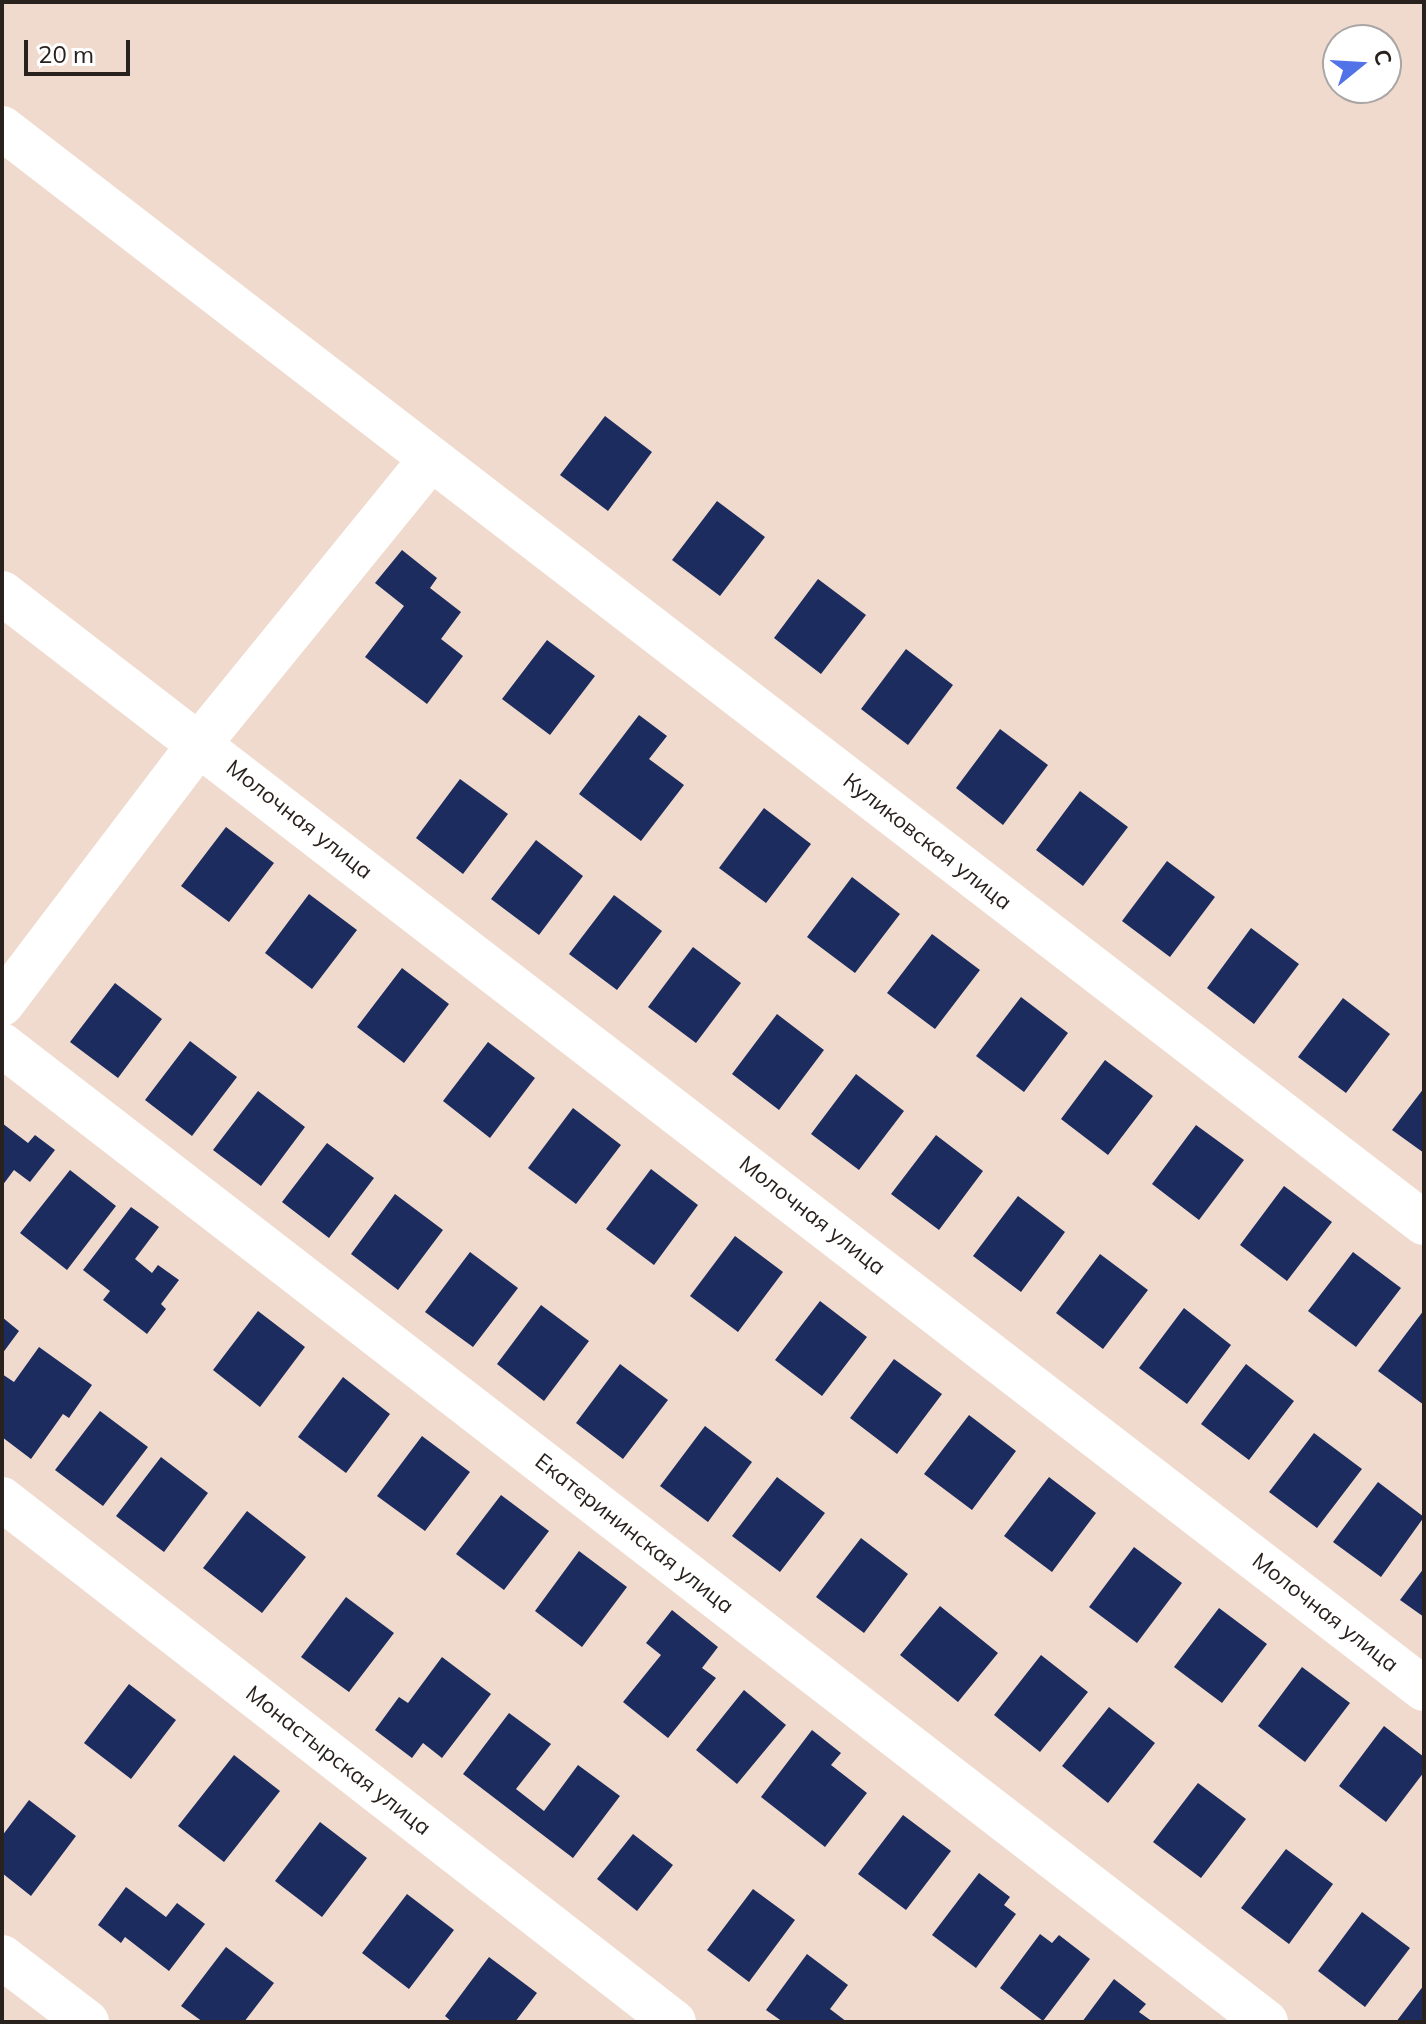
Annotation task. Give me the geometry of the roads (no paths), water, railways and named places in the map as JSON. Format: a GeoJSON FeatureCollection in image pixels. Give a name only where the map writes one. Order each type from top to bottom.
{"type":"FeatureCollection","features":[{"type":"Feature","properties":{"kind":"street","name":"Куликовская улица"},"geometry":{"type":"LineString","coordinates":[[2,128],[1424,1223]]}},
{"type":"Feature","properties":{"kind":"street"},"geometry":{"type":"LineString","coordinates":[[2,1004],[200,743],[430,460]]}},
{"type":"Feature","properties":{"kind":"street","name":"Молочная улица"},"geometry":{"type":"LineString","coordinates":[[2,593],[1424,1689]]}},
{"type":"Feature","properties":{"kind":"street","name":"Екатерининская улица"},"geometry":{"type":"LineString","coordinates":[[2,1045],[1266,2022]]}},
{"type":"Feature","properties":{"kind":"street","name":"Монастырская улица"},"geometry":{"type":"LineString","coordinates":[[2,1499],[674,2022]]}},
{"type":"Feature","properties":{"kind":"street"},"geometry":{"type":"LineString","coordinates":[[2,1957],[87,2022]]}}]}
